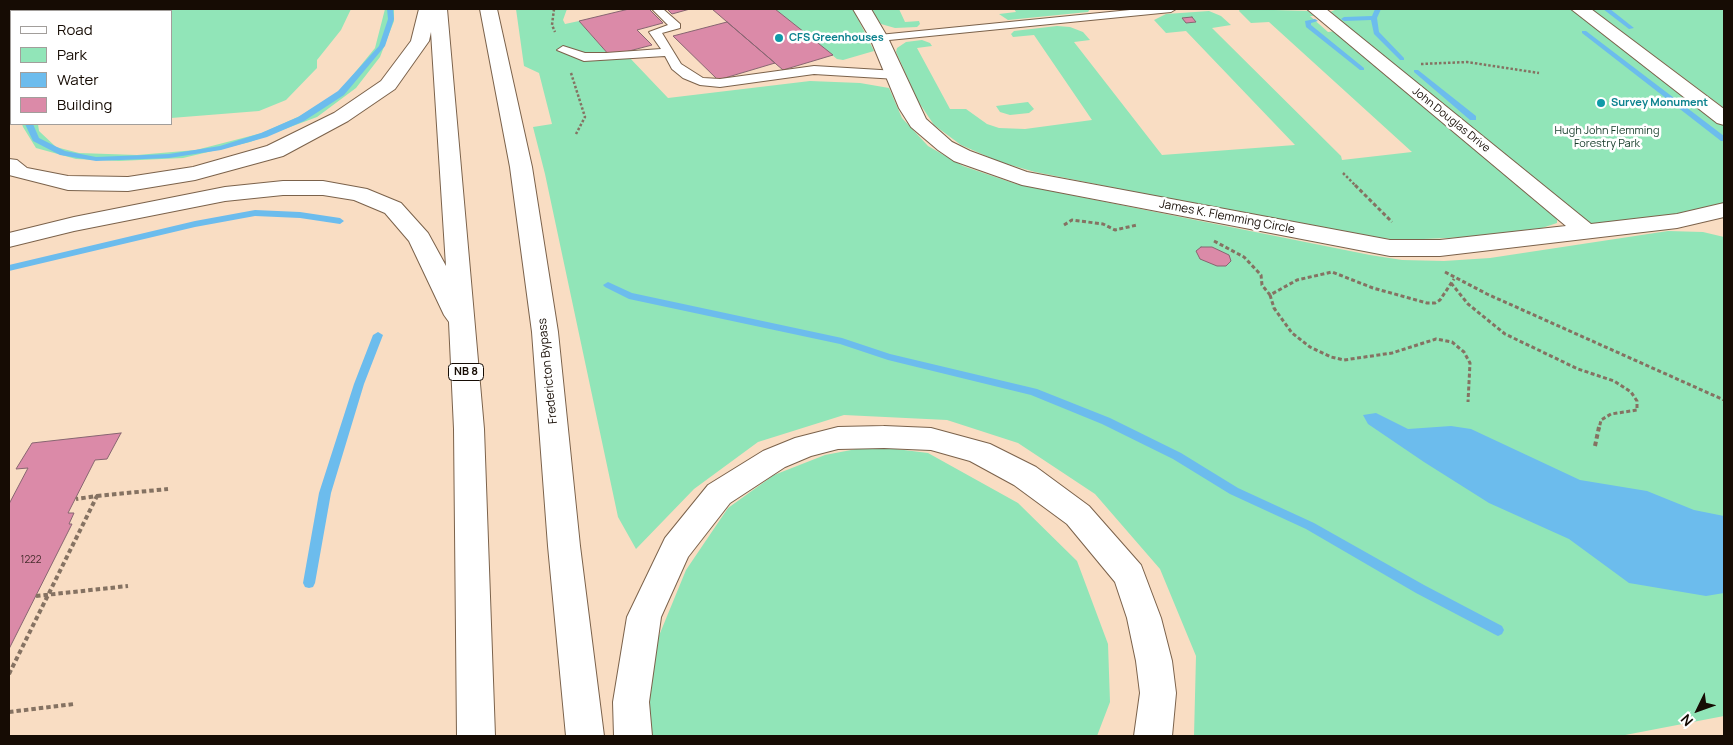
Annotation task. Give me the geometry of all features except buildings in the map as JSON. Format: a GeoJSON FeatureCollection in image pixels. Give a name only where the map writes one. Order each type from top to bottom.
{"type":"FeatureCollection","features":[{"type":"Feature","properties":{"kind":"main road"},"geometry":{"type":"LineString","coordinates":[[9,166],[20,173],[68,183],[128,184],[195,173],[275,151],[341,118],[388,85],[420,41],[427,9]]}},
{"type":"Feature","properties":{"kind":"main road","name":"NB 8"},"geometry":{"type":"LineString","coordinates":[[438,9],[469,429],[476,736]]}},
{"type":"Feature","properties":{"kind":"main road","name":"Fredericton Bypass"},"geometry":{"type":"LineString","coordinates":[[488,9],[521,167],[545,332],[564,546],[585,736]]}},
{"type":"Feature","properties":{"kind":"main road"},"geometry":{"type":"LineString","coordinates":[[507,9],[521,167]]}},
{"type":"Feature","properties":{"kind":"main road","name":"James K. Flemming Circle"},"geometry":{"type":"LineString","coordinates":[[862,9],[879,38],[897,75],[909,108],[918,123],[945,146],[971,160],[1022,178],[1390,248],[1440,248],[1677,221],[1724,210]]}},
{"type":"Feature","properties":{"kind":"main road"},"geometry":{"type":"LineString","coordinates":[[1580,9],[1724,119]]}},
{"type":"Feature","properties":{"kind":"main road","name":"John Douglas Drive"},"geometry":{"type":"LineString","coordinates":[[1319,12],[1586,230]]}},
{"type":"Feature","properties":{"kind":"main road"},"geometry":{"type":"LineString","coordinates":[[9,240],[102,218],[225,194],[282,188],[323,188],[359,194],[394,208],[420,238],[463,329]]}},
{"type":"Feature","properties":{"kind":"main road","name":"James K. Flemming Circle"},"geometry":{"type":"LineString","coordinates":[[1677,221],[1724,228]]}},
{"type":"Feature","properties":{"kind":"main road"},"geometry":{"type":"LineString","coordinates":[[632,736],[631,702],[644,617],[676,548],[719,494],[746,475],[774,459],[805,446],[838,438],[884,437],[932,439],[979,452],[1025,476],[1078,515],[1129,575],[1144,618],[1154,661],[1158,693],[1153,736]]}},
{"type":"Feature","properties":{"kind":"lane"},"geometry":{"type":"LineString","coordinates":[[658,9],[676,26],[655,32],[662,40],[676,66],[687,75],[700,81],[720,83],[814,70],[841,70],[897,75]]}},
{"type":"Feature","properties":{"kind":"lane"},"geometry":{"type":"LineString","coordinates":[[879,38],[1128,11],[1171,9]]}},
{"type":"Feature","properties":{"kind":"lane"},"geometry":{"type":"LineString","coordinates":[[563,50],[584,57],[606,58],[668,52]]}},
{"type":"Feature","properties":{"kind":"path"},"geometry":{"type":"LineString","coordinates":[[1386,67],[1467,62],[1491,64],[1539,73]]}},
{"type":"Feature","properties":{"kind":"path"},"geometry":{"type":"LineString","coordinates":[[1343,173],[1398,228]]}},
{"type":"Feature","properties":{"kind":"path"},"geometry":{"type":"LineString","coordinates":[[1064,225],[1072,220],[1082,220],[1115,230],[1146,226]]}},
{"type":"Feature","properties":{"kind":"path"},"geometry":{"type":"LineString","coordinates":[[1211,240],[1227,246],[1244,257],[1261,275],[1262,285],[1270,295],[1274,308],[1292,333],[1310,347],[1331,357],[1344,360],[1392,353],[1436,339],[1452,342],[1464,352],[1470,363],[1468,402]]}},
{"type":"Feature","properties":{"kind":"path"},"geometry":{"type":"LineString","coordinates":[[1441,269],[1454,278],[1724,400]]}},
{"type":"Feature","properties":{"kind":"path"},"geometry":{"type":"LineString","coordinates":[[1270,295],[1297,280],[1316,274],[1332,272],[1373,288],[1427,303],[1435,303],[1440,300],[1454,278]]}},
{"type":"Feature","properties":{"kind":"path"},"geometry":{"type":"LineString","coordinates":[[1452,283],[1468,304],[1504,334],[1578,369],[1614,381],[1632,392],[1637,401],[1637,410],[1611,414],[1601,420],[1595,446]]}},
{"type":"Feature","properties":{"kind":"path"},"geometry":{"type":"LineString","coordinates":[[76,499],[168,489]]}},
{"type":"Feature","properties":{"kind":"path"},"geometry":{"type":"LineString","coordinates":[[9,674],[97,496]]}},
{"type":"Feature","properties":{"kind":"path"},"geometry":{"type":"LineString","coordinates":[[36,596],[128,586]]}},
{"type":"Feature","properties":{"kind":"path"},"geometry":{"type":"LineString","coordinates":[[9,712],[74,704]]}},
{"type":"Feature","properties":{"kind":"green space"},"geometry":{"type":"Polygon","coordinates":[[[351,9],[341,30],[317,60],[317,68],[286,100],[259,111],[172,118],[172,10],[138,10],[351,9]]]}},
{"type":"Feature","properties":{"kind":"green space"},"geometry":{"type":"Polygon","coordinates":[[[385,9],[394,9],[394,21],[380,57],[356,88],[317,117],[250,142],[183,158],[119,161],[76,159],[36,148],[22,125],[38,125],[39,131],[56,147],[79,153],[137,155],[196,150],[262,133],[300,116],[339,92],[375,48],[385,9]]]}},
{"type":"Feature","properties":{"kind":"green space"},"geometry":{"type":"Polygon","coordinates":[[[516,9],[567,9],[563,20],[565,24],[579,21],[610,56],[628,56],[668,98],[810,81],[860,83],[889,88],[902,118],[928,146],[963,166],[1016,184],[1370,255],[1402,260],[1444,261],[1490,258],[1668,231],[1703,232],[1724,237],[1724,716],[1620,736],[1194,736],[1196,656],[1160,569],[1095,494],[1018,443],[947,420],[844,415],[758,442],[694,489],[636,549],[618,517],[545,174],[533,127],[552,124],[539,73],[524,66],[516,9]]]}},
{"type":"Feature","properties":{"kind":"green space"},"geometry":{"type":"Polygon","coordinates":[[[775,9],[853,9],[874,51],[843,60],[837,59],[775,9]]]}},
{"type":"Feature","properties":{"kind":"green space"},"geometry":{"type":"Polygon","coordinates":[[[871,9],[899,9],[905,22],[919,21],[920,24],[917,27],[895,28],[881,24],[871,9]]]}},
{"type":"Feature","properties":{"kind":"green space"},"geometry":{"type":"Polygon","coordinates":[[[1014,9],[1090,9],[1088,12],[1008,20],[999,14],[1016,12],[1014,9]]]}},
{"type":"Feature","properties":{"kind":"green space"},"geometry":{"type":"Polygon","coordinates":[[[1240,9],[1308,11],[1314,16],[1310,16],[1328,32],[1335,31],[1557,218],[1557,223],[1542,228],[1471,237],[1400,240],[1352,235],[1035,172],[1000,162],[961,145],[934,125],[918,101],[896,52],[897,48],[906,42],[922,40],[930,43],[932,46],[917,48],[950,109],[966,109],[987,124],[999,128],[1025,129],[1092,120],[1034,35],[1013,37],[1011,34],[1014,31],[1057,26],[1070,27],[1083,32],[1090,40],[1074,42],[1162,155],[1295,145],[1186,31],[1166,33],[1154,20],[1166,14],[1209,11],[1221,16],[1231,25],[1212,28],[1341,156],[1342,160],[1412,152],[1269,22],[1251,23],[1239,11],[1240,9]]]}},
{"type":"Feature","properties":{"kind":"green space","name":"Hugh John Flemming Forestry Park"},"geometry":{"type":"Polygon","coordinates":[[[1337,9],[1580,9],[1724,119],[1724,210],[1677,221],[1586,231],[1323,15],[1337,9]]]}},
{"type":"Feature","properties":{"kind":"green space"},"geometry":{"type":"Polygon","coordinates":[[[1591,9],[1724,9],[1724,108],[1668,66],[1591,9]]]}},
{"type":"Feature","properties":{"kind":"green space"},"geometry":{"type":"Polygon","coordinates":[[[1028,102],[1034,109],[1029,113],[1010,115],[1000,112],[996,106],[1028,102]]]}},
{"type":"Feature","properties":{"kind":"green space"},"geometry":{"type":"Polygon","coordinates":[[[872,446],[928,453],[1018,503],[1077,561],[1108,644],[1110,702],[1097,736],[643,736],[656,643],[686,570],[728,508],[774,475],[825,455],[872,446]]]}},
{"type":"Feature","properties":{"kind":"water"},"geometry":{"type":"Polygon","coordinates":[[[1376,413],[1408,429],[1451,426],[1471,429],[1580,480],[1647,491],[1694,510],[1724,516],[1724,593],[1706,596],[1629,583],[1569,539],[1489,503],[1424,462],[1368,424],[1363,415],[1376,413]]]}},
{"type":"Feature","properties":{"kind":"waterway"},"geometry":{"type":"LineString","coordinates":[[29,125],[36,139],[63,153],[96,159],[169,156],[221,148],[264,135],[301,119],[341,93],[382,46],[391,19],[390,9]]}},
{"type":"Feature","properties":{"kind":"waterway"},"geometry":{"type":"LineString","coordinates":[[1374,18],[1378,9]]}},
{"type":"Feature","properties":{"kind":"waterway"},"geometry":{"type":"LineString","coordinates":[[1606,9],[1631,28]]}},
{"type":"Feature","properties":{"kind":"waterway"},"geometry":{"type":"LineString","coordinates":[[1344,19],[1374,18]]}},
{"type":"Feature","properties":{"kind":"waterway"},"geometry":{"type":"LineString","coordinates":[[1374,18],[1376,33],[1402,59]]}},
{"type":"Feature","properties":{"kind":"waterway"},"geometry":{"type":"LineString","coordinates":[[1315,21],[1307,22],[1308,26],[1362,69]]}},
{"type":"Feature","properties":{"kind":"waterway"},"geometry":{"type":"LineString","coordinates":[[1584,32],[1724,139]]}},
{"type":"Feature","properties":{"kind":"waterway"},"geometry":{"type":"LineString","coordinates":[[1416,71],[1473,118]]}},
{"type":"Feature","properties":{"kind":"waterway"},"geometry":{"type":"LineString","coordinates":[[9,268],[195,224],[255,213],[300,215],[340,221]]}},
{"type":"Feature","properties":{"kind":"waterway"},"geometry":{"type":"LineString","coordinates":[[608,285],[629,296],[842,341],[888,357],[1033,392],[1106,421],[1177,456],[1234,491],[1310,526],[1420,589],[1498,630]]}},
{"type":"Feature","properties":{"kind":"waterway"},"geometry":{"type":"LineString","coordinates":[[309,583],[325,493],[359,384],[378,335]]}},
{"type":"Feature","properties":{"kind":"place","name":"CFS Greenhouses"},"geometry":{"type":"Point","coordinates":[779,38]}},
{"type":"Feature","properties":{"kind":"place","name":"Survey Monument"},"geometry":{"type":"Point","coordinates":[1601,103]}}]}
